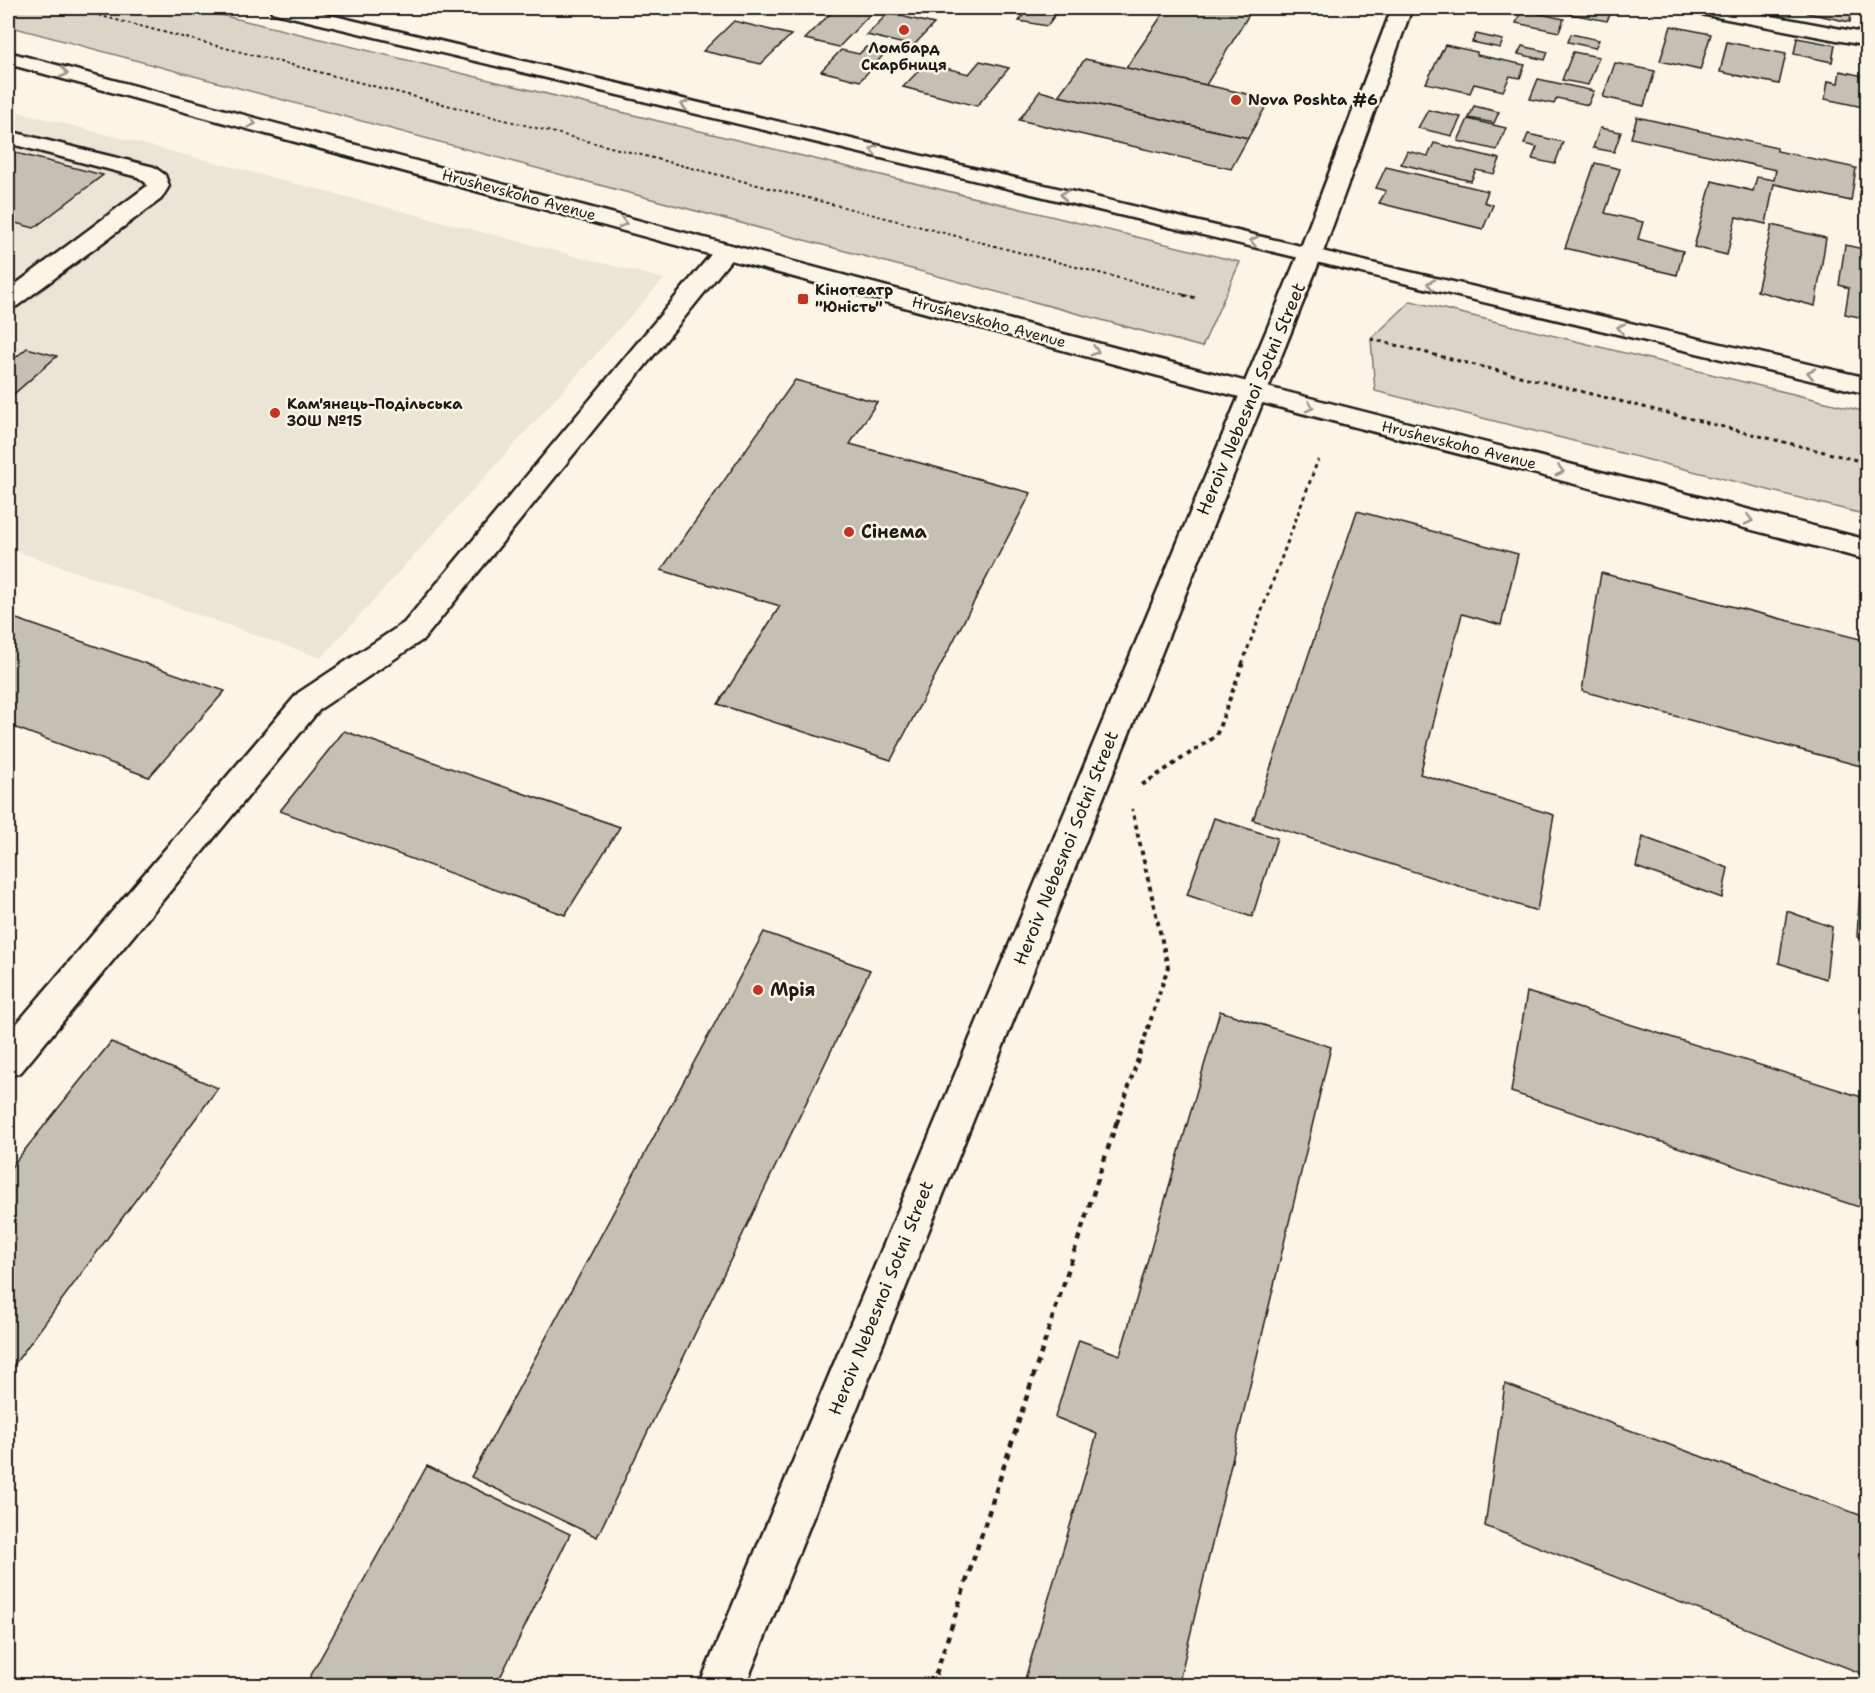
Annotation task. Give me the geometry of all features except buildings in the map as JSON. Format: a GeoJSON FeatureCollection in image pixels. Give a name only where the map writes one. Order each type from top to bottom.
{"type":"FeatureCollection","features":[{"type":"Feature","properties":{"kind":"main road"},"geometry":{"type":"LineString","coordinates":[[279,8],[1868,386]]}},
{"type":"Feature","properties":{"kind":"main road","name":"Heroiv Nebesnoi Sotni Street"},"geometry":{"type":"LineString","coordinates":[[722,1686],[1310,255],[1402,8]]}},
{"type":"Feature","properties":{"kind":"main road"},"geometry":{"type":"LineString","coordinates":[[1701,8],[1868,40]]}},
{"type":"Feature","properties":{"kind":"main road","name":"Hrushevskoho Avenue"},"geometry":{"type":"LineString","coordinates":[[8,57],[1254,393],[1868,550]]}},
{"type":"Feature","properties":{"kind":"main road"},"geometry":{"type":"LineString","coordinates":[[8,137],[146,172],[157,180],[158,186],[153,194],[8,301]]}},
{"type":"Feature","properties":{"kind":"main road"},"geometry":{"type":"LineString","coordinates":[[8,1060],[309,701],[414,631],[726,250]]}},
{"type":"Feature","properties":{"kind":"path"},"geometry":{"type":"LineString","coordinates":[[70,8],[1196,298]]}},
{"type":"Feature","properties":{"kind":"path"},"geometry":{"type":"LineString","coordinates":[[1371,339],[1868,463]]}},
{"type":"Feature","properties":{"kind":"path"},"geometry":{"type":"LineString","coordinates":[[1138,788],[1216,736],[1318,460]]}},
{"type":"Feature","properties":{"kind":"path"},"geometry":{"type":"LineString","coordinates":[[932,1686],[1168,967],[1131,806]]}},
{"type":"Feature","properties":{"kind":"shaded area"},"geometry":{"type":"Polygon","coordinates":[[[8,8],[192,8],[1240,262],[1202,347],[8,26],[8,8]]]}},
{"type":"Feature","properties":{"kind":"shaded area","name":"Кам'янець-Подільська ЗОШ №15"},"geometry":{"type":"Polygon","coordinates":[[[8,109],[664,279],[321,658],[8,548],[8,109]]]}},
{"type":"Feature","properties":{"kind":"shaded area"},"geometry":{"type":"Polygon","coordinates":[[[1411,301],[1867,412],[1867,515],[1375,391],[1371,339],[1411,301]]]}},
{"type":"Feature","properties":{"kind":"place","name":"Ломбард Скарбниця"},"geometry":{"type":"Point","coordinates":[904,30]}},
{"type":"Feature","properties":{"kind":"place","name":"Nova Poshta #6"},"geometry":{"type":"Point","coordinates":[1236,100]}},
{"type":"Feature","properties":{"kind":"place","name":"Кінотеатр \"Юність\""},"geometry":{"type":"Point","coordinates":[803,299]}},
{"type":"Feature","properties":{"kind":"place","name":"Кам'янець-Подільська ЗОШ №15"},"geometry":{"type":"Point","coordinates":[275,413]}},
{"type":"Feature","properties":{"kind":"place","name":"Сінема"},"geometry":{"type":"Point","coordinates":[849,532]}},
{"type":"Feature","properties":{"kind":"place","name":"Мрія"},"geometry":{"type":"Point","coordinates":[758,990]}}]}
